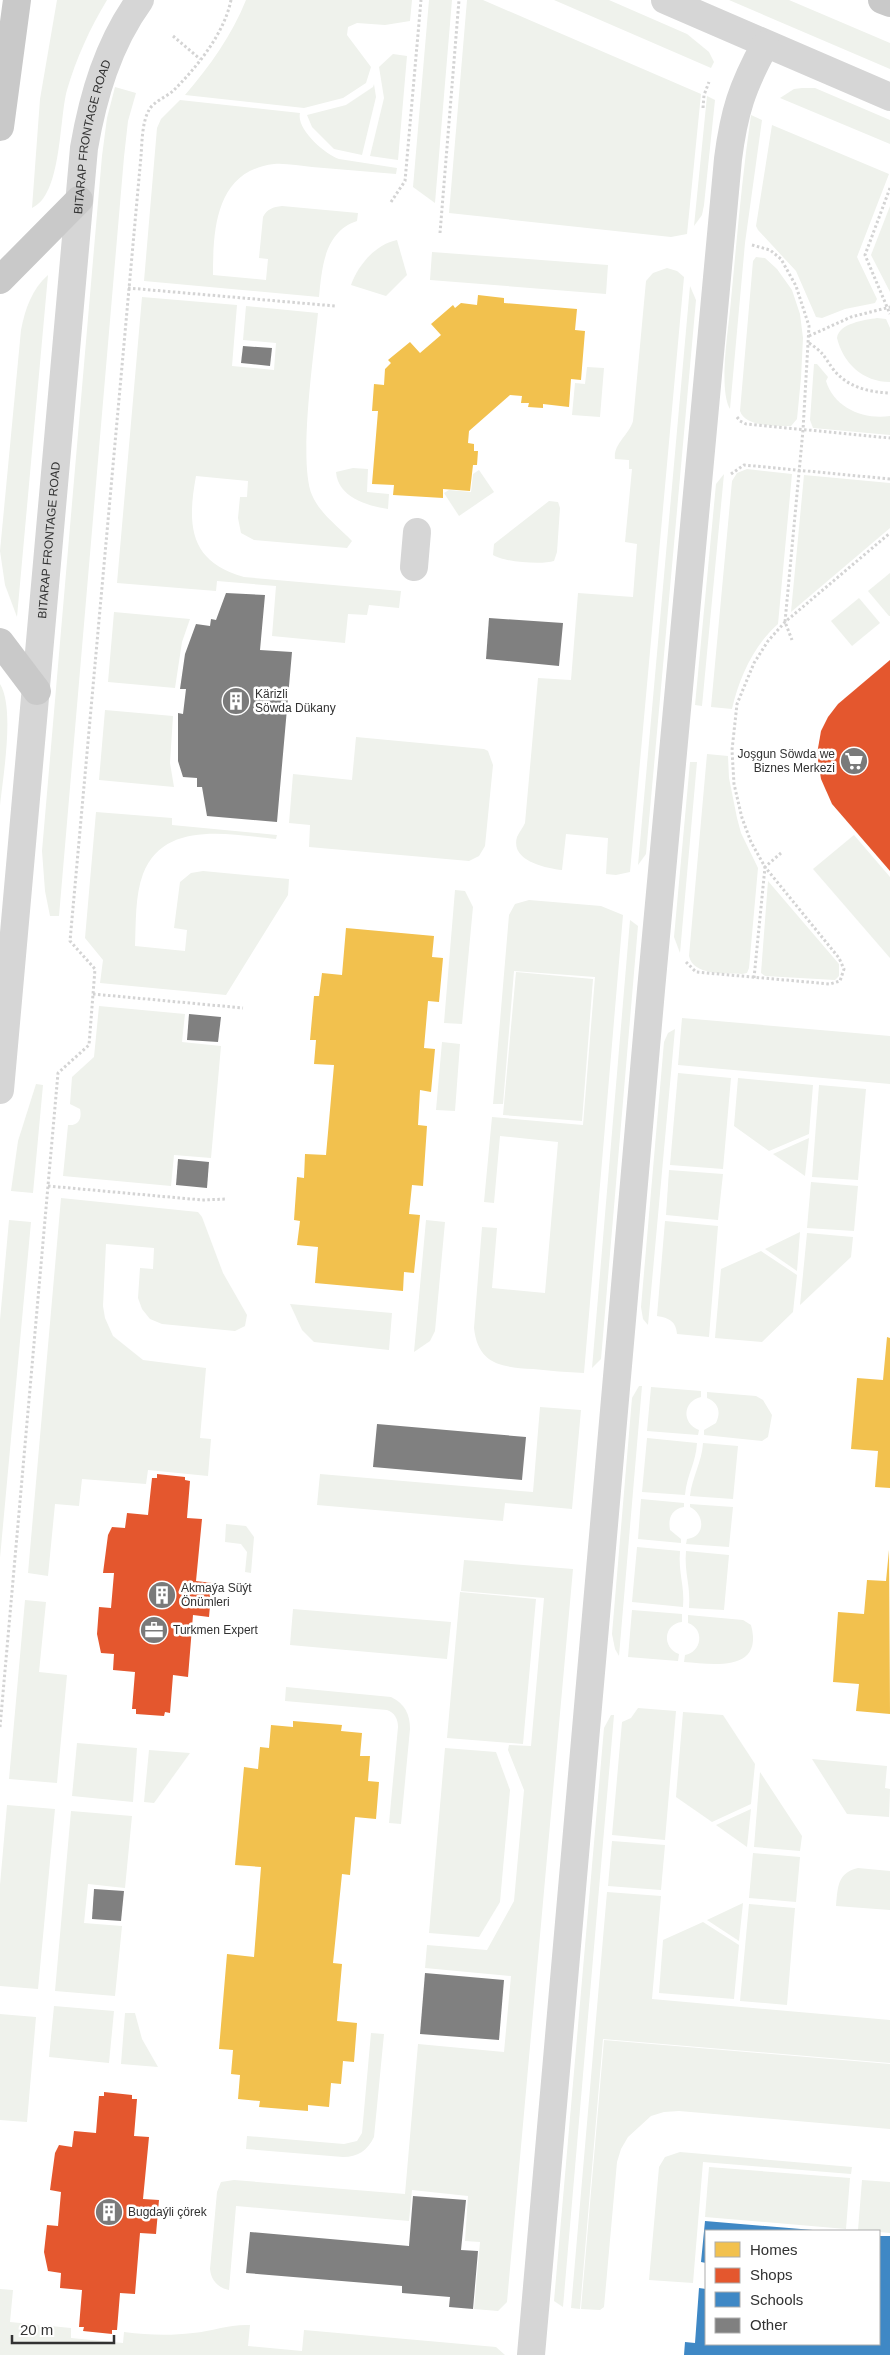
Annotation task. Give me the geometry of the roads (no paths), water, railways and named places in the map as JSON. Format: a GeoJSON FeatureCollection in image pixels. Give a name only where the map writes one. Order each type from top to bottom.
{"type":"FeatureCollection","features":[{"type":"Feature","properties":{"kind":"main road"},"geometry":{"type":"LineString","coordinates":[[0,127],[17,0]]}},
{"type":"Feature","properties":{"kind":"main road"},"geometry":{"type":"LineString","coordinates":[[882,0],[890,3]]}},
{"type":"Feature","properties":{"kind":"main road"},"geometry":{"type":"LineString","coordinates":[[0,280],[79,200]]}},
{"type":"Feature","properties":{"kind":"main road"},"geometry":{"type":"LineString","coordinates":[[0,642],[37,691]]}},
{"type":"Feature","properties":{"kind":"street","name":"BITARAP FRONTAGE ROAD"},"geometry":{"type":"LineString","coordinates":[[0,1090],[84,148],[90,112],[101,76],[115,43],[140,0]]}},
{"type":"Feature","properties":{"kind":"street"},"geometry":{"type":"LineString","coordinates":[[665,0],[890,98]]}},
{"type":"Feature","properties":{"kind":"street"},"geometry":{"type":"LineString","coordinates":[[531,2355],[651,990],[728,159],[732,124],[740,96],[746,78],[765,45]]}},
{"type":"Feature","properties":{"kind":"street"},"geometry":{"type":"LineString","coordinates":[[414,568],[417,532]]}},
{"type":"Feature","properties":{"kind":"place","name":"Kärizli Söwda Dükany"},"geometry":{"type":"Point","coordinates":[236,701]}},
{"type":"Feature","properties":{"kind":"place","name":"Joşgun Söwda we Biznes Merkezi"},"geometry":{"type":"Point","coordinates":[854,761]}},
{"type":"Feature","properties":{"kind":"place","name":"Akmaýa Süýt Önümleri"},"geometry":{"type":"Point","coordinates":[162,1595]}},
{"type":"Feature","properties":{"kind":"place","name":"Turkmen Expert"},"geometry":{"type":"Point","coordinates":[154,1630]}},
{"type":"Feature","properties":{"kind":"place","name":"Bugdaýli çörek"},"geometry":{"type":"Point","coordinates":[109,2212]}}]}
